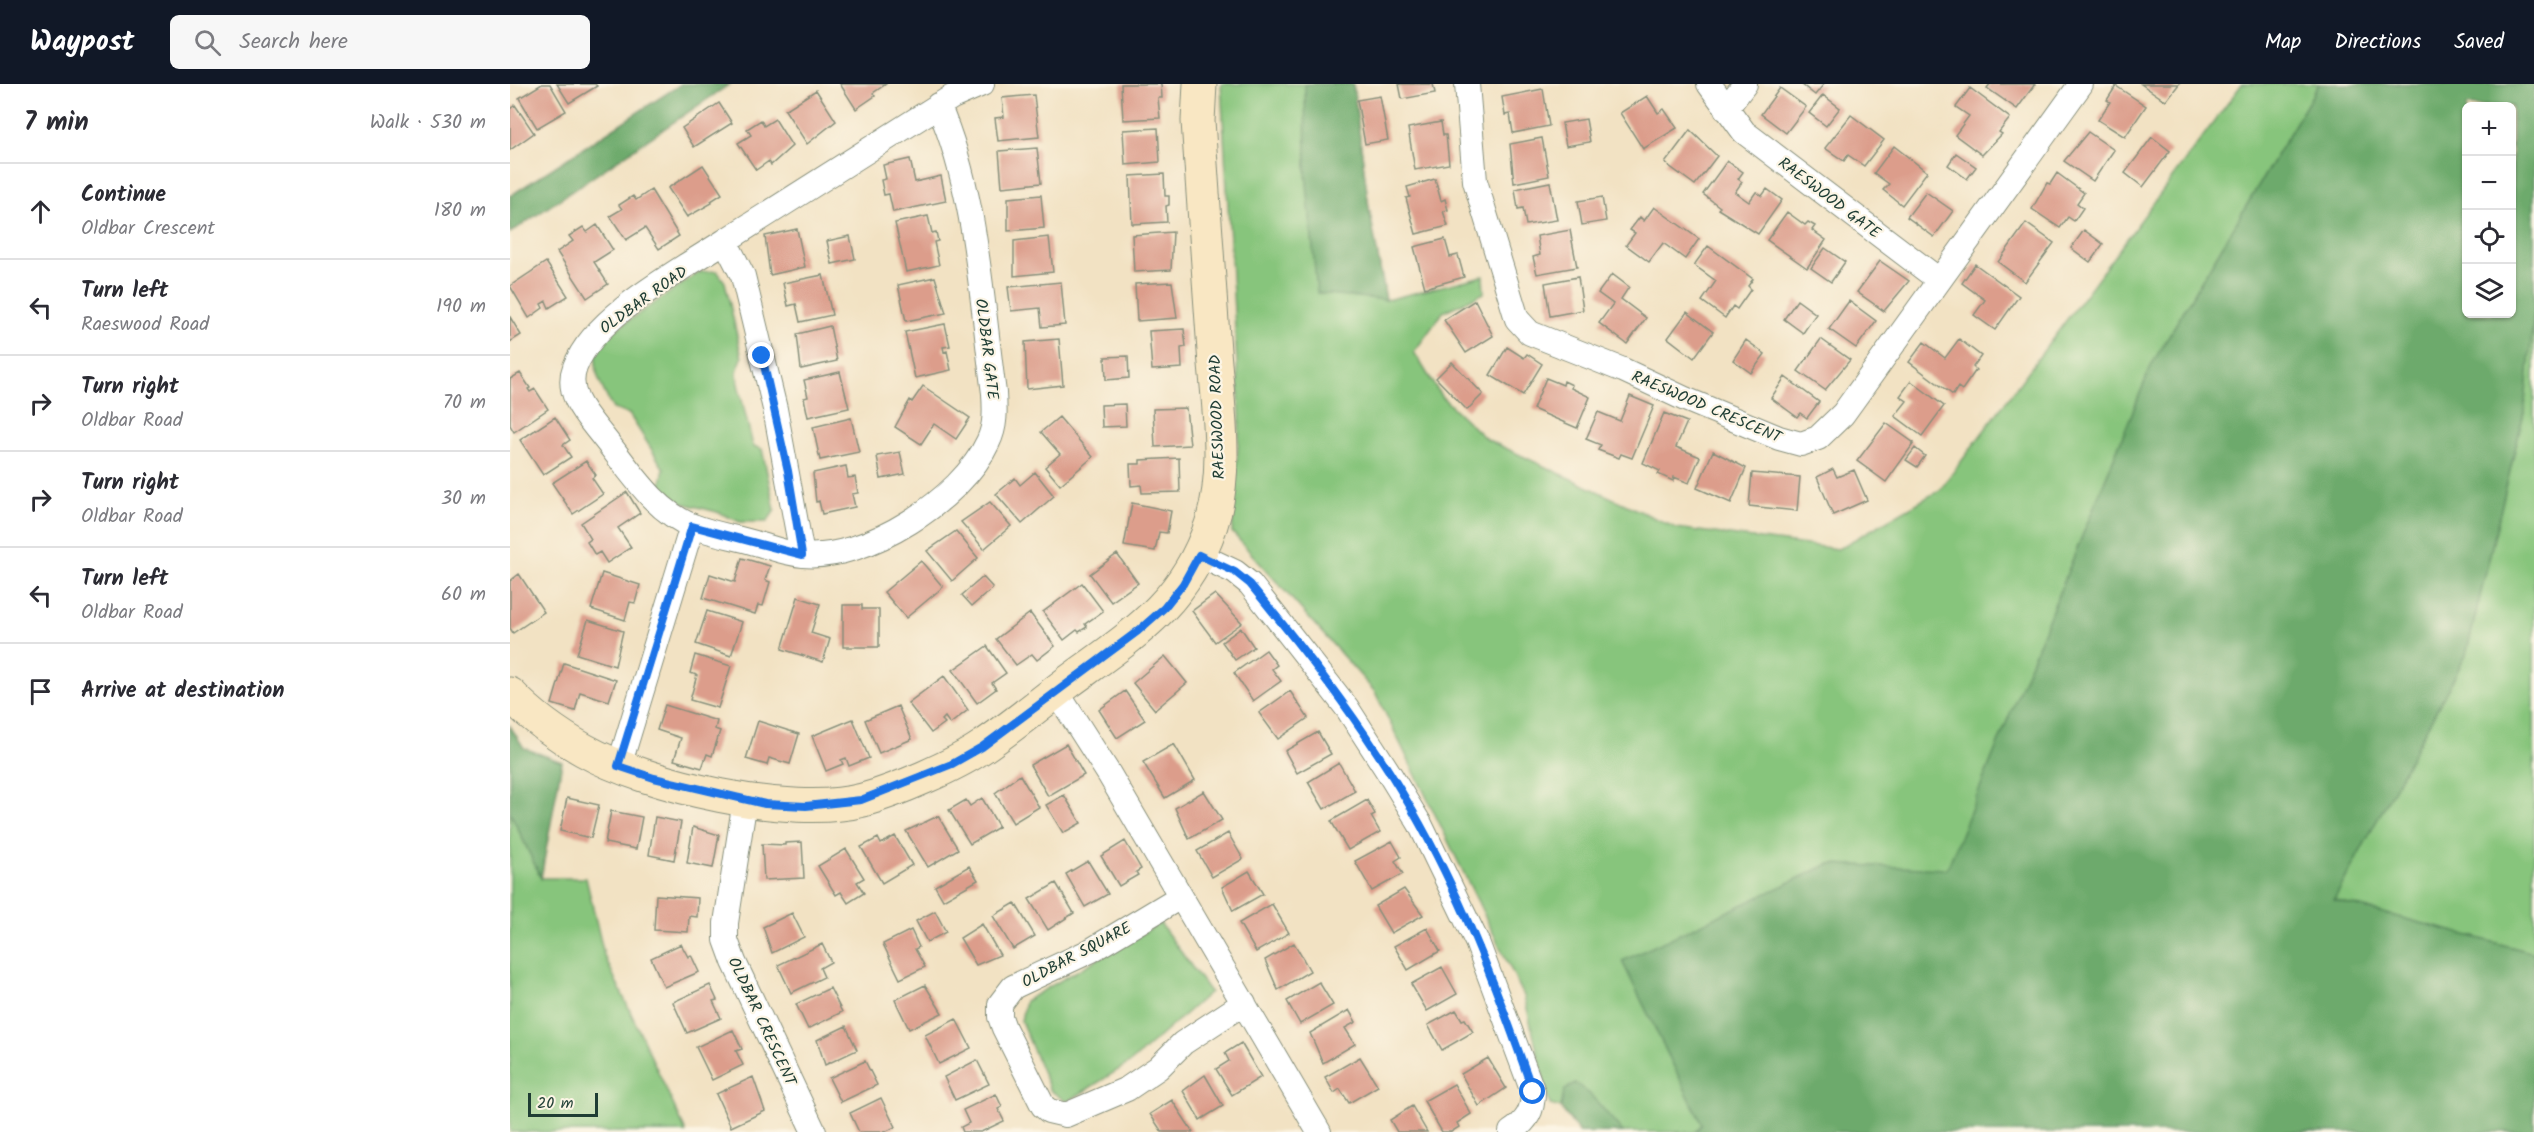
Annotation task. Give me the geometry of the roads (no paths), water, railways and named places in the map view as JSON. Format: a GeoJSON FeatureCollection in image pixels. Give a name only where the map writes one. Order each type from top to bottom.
{"type":"FeatureCollection","features":[{"type":"Feature","properties":{"kind":"street","name":"OLDBAR ROAD"},"geometry":{"type":"LineString","coordinates":[[683,520],[644,489],[575,401],[573,370],[584,346],[601,327],[628,306],[725,241],[938,105],[982,84]]}},
{"type":"Feature","properties":{"kind":"street","name":"RAESWOOD ROAD"},"geometry":{"type":"LineString","coordinates":[[510,694],[551,729],[584,751],[618,766],[654,778],[745,800],[765,804],[806,806],[861,800],[952,764],[982,747],[1138,631],[1164,608],[1183,584],[1199,555],[1212,523],[1220,465],[1198,121],[1200,84]]}},
{"type":"Feature","properties":{"kind":"street","name":"RAESWOOD CRESCENT"},"geometry":{"type":"LineString","coordinates":[[1467,84],[1475,181],[1516,319],[1530,333],[1623,370],[1759,431],[1801,444],[1818,438],[1828,431],[1871,376],[2081,84]]}},
{"type":"Feature","properties":{"kind":"street","name":"RAESWOOD GATE"},"geometry":{"type":"LineString","coordinates":[[1709,84],[1744,132],[1939,280]]}},
{"type":"Feature","properties":{"kind":"street"},"geometry":{"type":"LineString","coordinates":[[1726,109],[1744,84]]}},
{"type":"Feature","properties":{"kind":"street","name":"OLDBAR GATE"},"geometry":{"type":"LineString","coordinates":[[802,555],[828,554],[863,544],[911,520],[942,498],[971,470],[988,442],[995,420],[994,393],[964,185],[956,149],[938,105]]}},
{"type":"Feature","properties":{"kind":"street"},"geometry":{"type":"LineString","coordinates":[[618,766],[683,520],[802,555],[777,419],[743,276],[725,241]]}},
{"type":"Feature","properties":{"kind":"street"},"geometry":{"type":"LineString","coordinates":[[1199,555],[1235,572],[1250,584],[1276,615],[1347,708],[1420,824],[1477,942],[1533,1092],[1533,1105],[1528,1117],[1511,1132]]}},
{"type":"Feature","properties":{"kind":"street"},"geometry":{"type":"LineString","coordinates":[[1056,691],[1109,774],[1319,1132]]}},
{"type":"Feature","properties":{"kind":"street","name":"OLDBAR CRESCENT"},"geometry":{"type":"LineString","coordinates":[[745,800],[726,923],[726,940],[734,962],[814,1132]]}},
{"type":"Feature","properties":{"kind":"street","name":"OLDBAR SQUARE"},"geometry":{"type":"LineString","coordinates":[[1180,897],[1090,951],[1013,987],[1000,1004],[1000,1017],[1004,1028],[1043,1106],[1049,1111],[1066,1115],[1127,1089],[1158,1068],[1184,1043],[1244,1003]]}}]}
